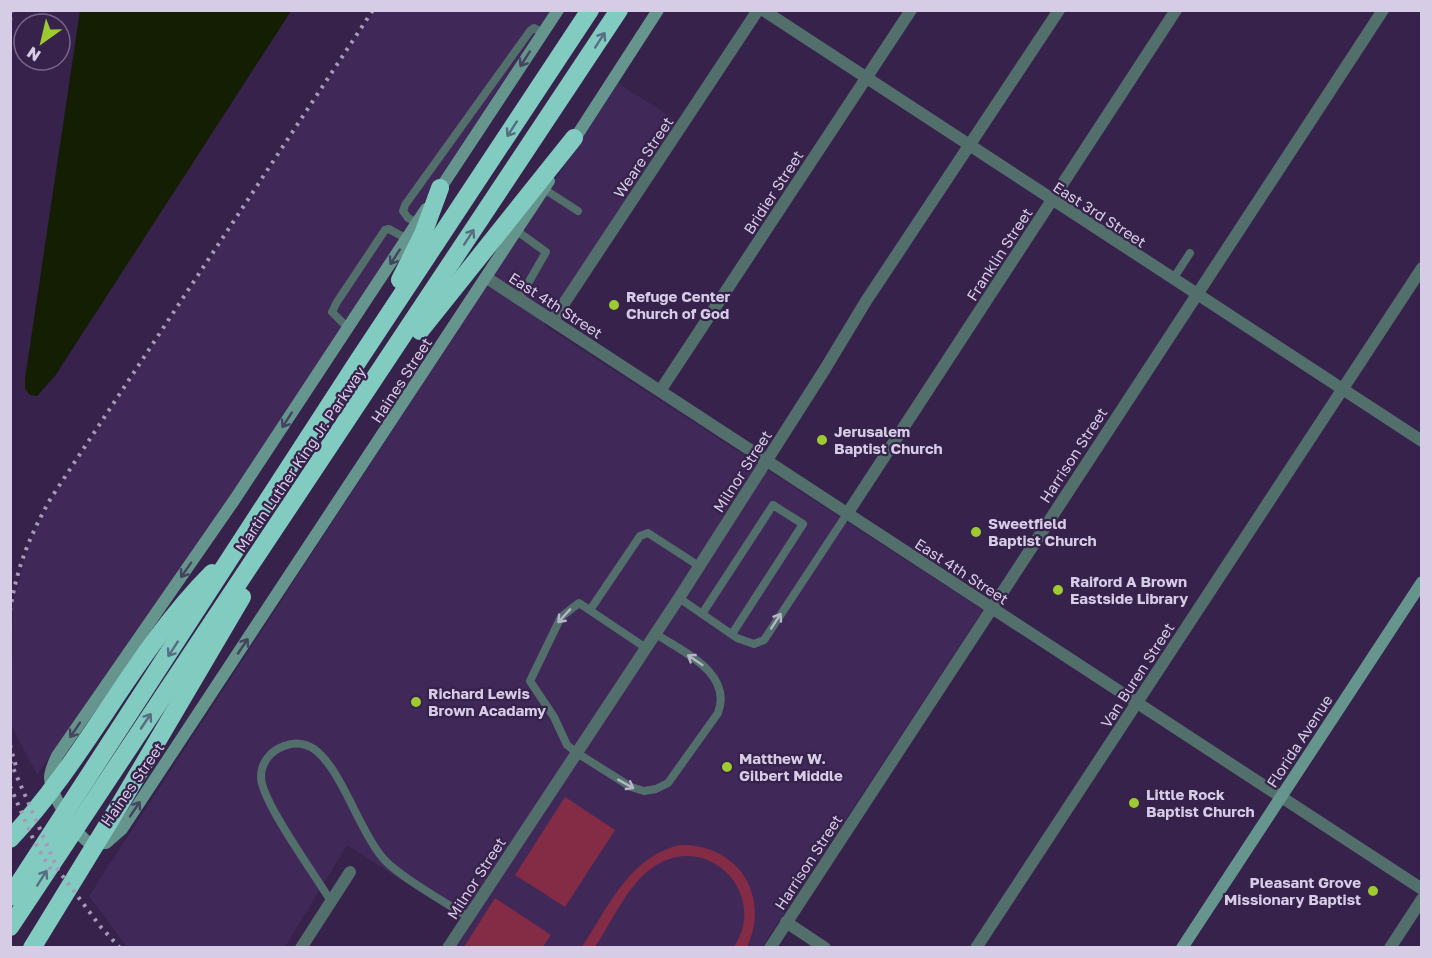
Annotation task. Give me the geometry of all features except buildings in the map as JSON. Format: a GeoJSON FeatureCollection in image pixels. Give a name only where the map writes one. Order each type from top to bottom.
{"type":"FeatureCollection","features":[{"type":"Feature","properties":{"kind":"highway","name":"Martin Luther King Jr. Parkway"},"geometry":{"type":"LineString","coordinates":[[10,897],[358,361],[590,10]]}},
{"type":"Feature","properties":{"kind":"highway","name":"Martin Luther King Jr. Parkway"},"geometry":{"type":"LineString","coordinates":[[10,927],[90,804],[319,465],[619,10]]}},
{"type":"Feature","properties":{"kind":"highway"},"geometry":{"type":"LineString","coordinates":[[356,409],[574,138]]}},
{"type":"Feature","properties":{"kind":"highway"},"geometry":{"type":"LineString","coordinates":[[358,361],[419,243],[440,188]]}},
{"type":"Feature","properties":{"kind":"highway"},"geometry":{"type":"LineString","coordinates":[[32,948],[119,806],[319,465]]}},
{"type":"Feature","properties":{"kind":"highway"},"geometry":{"type":"LineString","coordinates":[[10,839],[39,806],[127,679],[169,624],[202,582],[238,546]]}},
{"type":"Feature","properties":{"kind":"street","name":"Haines Street"},"geometry":{"type":"LineString","coordinates":[[558,10],[235,499],[113,672],[52,766],[50,776],[56,795],[77,833],[92,844],[106,843],[122,829],[487,278],[574,138],[658,10]]}},
{"type":"Feature","properties":{"kind":"street","name":"Weare Street"},"geometry":{"type":"LineString","coordinates":[[553,320],[758,10]]}},
{"type":"Feature","properties":{"kind":"street","name":"East 3rd Street"},"geometry":{"type":"LineString","coordinates":[[763,10],[1422,441]]}},
{"type":"Feature","properties":{"kind":"street","name":"Bridier Street"},"geometry":{"type":"LineString","coordinates":[[660,391],[910,10]]}},
{"type":"Feature","properties":{"kind":"street","name":"Milnor Street"},"geometry":{"type":"LineString","coordinates":[[448,948],[656,634],[866,301],[1059,10]]}},
{"type":"Feature","properties":{"kind":"street","name":"Franklin Street"},"geometry":{"type":"LineString","coordinates":[[847,514],[1176,10]]}},
{"type":"Feature","properties":{"kind":"street","name":"Harrison Street"},"geometry":{"type":"LineString","coordinates":[[770,948],[1383,10]]}},
{"type":"Feature","properties":{"kind":"street","name":"Van Buren Street"},"geometry":{"type":"LineString","coordinates":[[976,948],[1422,268]]}},
{"type":"Feature","properties":{"kind":"street","name":"East 4th Street"},"geometry":{"type":"LineString","coordinates":[[487,278],[1422,889]]}},
{"type":"Feature","properties":{"kind":"street","name":"Florida Avenue"},"geometry":{"type":"LineString","coordinates":[[1182,948],[1422,582]]}},
{"type":"Feature","properties":{"kind":"street"},"geometry":{"type":"LineString","coordinates":[[301,948],[350,872]]}},
{"type":"Feature","properties":{"kind":"street"},"geometry":{"type":"LineString","coordinates":[[1390,948],[1422,899]]}},
{"type":"Feature","properties":{"kind":"street"},"geometry":{"type":"LineString","coordinates":[[786,922],[825,948]]}},
{"type":"Feature","properties":{"kind":"lane"},"geometry":{"type":"LineString","coordinates":[[417,223],[408,218],[404,211],[405,205],[530,32],[534,28],[543,33]]}},
{"type":"Feature","properties":{"kind":"lane"},"geometry":{"type":"LineString","coordinates":[[544,189],[578,211]]}},
{"type":"Feature","properties":{"kind":"lane"},"geometry":{"type":"LineString","coordinates":[[348,328],[332,312],[336,302],[385,230],[407,239]]}},
{"type":"Feature","properties":{"kind":"lane"},"geometry":{"type":"LineString","coordinates":[[517,231],[546,252],[519,299]]}},
{"type":"Feature","properties":{"kind":"lane"},"geometry":{"type":"LineString","coordinates":[[1173,279],[1190,253]]}},
{"type":"Feature","properties":{"kind":"lane"},"geometry":{"type":"LineString","coordinates":[[702,614],[773,505],[803,524],[732,634]]}},
{"type":"Feature","properties":{"kind":"lane"},"geometry":{"type":"LineString","coordinates":[[679,598],[732,634],[753,644],[764,640],[847,514]]}},
{"type":"Feature","properties":{"kind":"lane"},"geometry":{"type":"LineString","coordinates":[[590,610],[640,536],[648,534],[699,566]]}},
{"type":"Feature","properties":{"kind":"lane"},"geometry":{"type":"LineString","coordinates":[[646,648],[579,603],[561,617],[530,681],[554,717],[567,746],[631,787],[644,792],[668,783],[717,713],[721,703],[721,691],[716,679],[707,669],[656,634]]}},
{"type":"Feature","properties":{"kind":"lane"},"geometry":{"type":"LineString","coordinates":[[330,900],[263,789],[263,766],[277,748],[289,744],[301,744],[321,756],[376,848],[389,865],[468,917]]}},
{"type":"Feature","properties":{"kind":"shaded area"},"geometry":{"type":"Polygon","coordinates":[[[80,11],[291,11],[55,376],[37,396],[30,395],[25,389],[25,379],[80,11]]]}},
{"type":"Feature","properties":{"kind":"shaded area"},"geometry":{"type":"Polygon","coordinates":[[[374,11],[550,11],[197,546],[37,775],[11,724],[13,603],[30,541],[53,497],[374,11]]]}},
{"type":"Feature","properties":{"kind":"shaded area"},"geometry":{"type":"Polygon","coordinates":[[[618,83],[677,121],[544,325],[983,610],[762,947],[456,947],[471,925],[347,845],[285,947],[127,947],[89,896],[618,83]]]}},
{"type":"Feature","properties":{"kind":"shaded area"},"geometry":{"type":"Polygon","coordinates":[[[565,797],[615,830],[565,907],[515,875],[565,797]]]}},
{"type":"Feature","properties":{"kind":"shaded area"},"geometry":{"type":"Polygon","coordinates":[[[681,845],[701,847],[719,853],[733,863],[744,876],[752,892],[755,909],[753,928],[747,947],[734,947],[743,927],[744,907],[738,889],[727,874],[713,862],[695,856],[675,857],[645,873],[621,904],[595,947],[582,947],[611,900],[634,871],[663,851],[681,845]]]}},
{"type":"Feature","properties":{"kind":"shaded area"},"geometry":{"type":"Polygon","coordinates":[[[495,898],[551,935],[543,947],[464,947],[495,898]]]}},
{"type":"Feature","properties":{"kind":"railway"},"geometry":{"type":"LineString","coordinates":[[10,21],[12,10]]}},
{"type":"Feature","properties":{"kind":"railway"},"geometry":{"type":"LineString","coordinates":[[10,611],[16,580],[25,553],[51,498],[373,10]]}},
{"type":"Feature","properties":{"kind":"railway"},"geometry":{"type":"LineString","coordinates":[[10,745],[17,770]]}},
{"type":"Feature","properties":{"kind":"railway"},"geometry":{"type":"LineString","coordinates":[[10,761],[58,870],[100,926],[120,948]]}},
{"type":"Feature","properties":{"kind":"railway"},"geometry":{"type":"LineString","coordinates":[[10,786],[34,841],[54,875]]}},
{"type":"Feature","properties":{"kind":"place","name":"Refuge Center Church of God"},"geometry":{"type":"Point","coordinates":[614,305]}},
{"type":"Feature","properties":{"kind":"place","name":"Jerusalem Baptist Church"},"geometry":{"type":"Point","coordinates":[822,440]}},
{"type":"Feature","properties":{"kind":"place","name":"Sweetfield Baptist Church"},"geometry":{"type":"Point","coordinates":[976,532]}},
{"type":"Feature","properties":{"kind":"place","name":"Raiford A Brown Eastside Library"},"geometry":{"type":"Point","coordinates":[1058,590]}},
{"type":"Feature","properties":{"kind":"place","name":"Richard Lewis Brown Acadamy"},"geometry":{"type":"Point","coordinates":[416,702]}},
{"type":"Feature","properties":{"kind":"place","name":"Matthew W. Gilbert Middle"},"geometry":{"type":"Point","coordinates":[727,767]}},
{"type":"Feature","properties":{"kind":"place","name":"Little Rock Baptist Church"},"geometry":{"type":"Point","coordinates":[1134,803]}},
{"type":"Feature","properties":{"kind":"place","name":"Pleasant Grove Missionary Baptist"},"geometry":{"type":"Point","coordinates":[1373,891]}}]}
